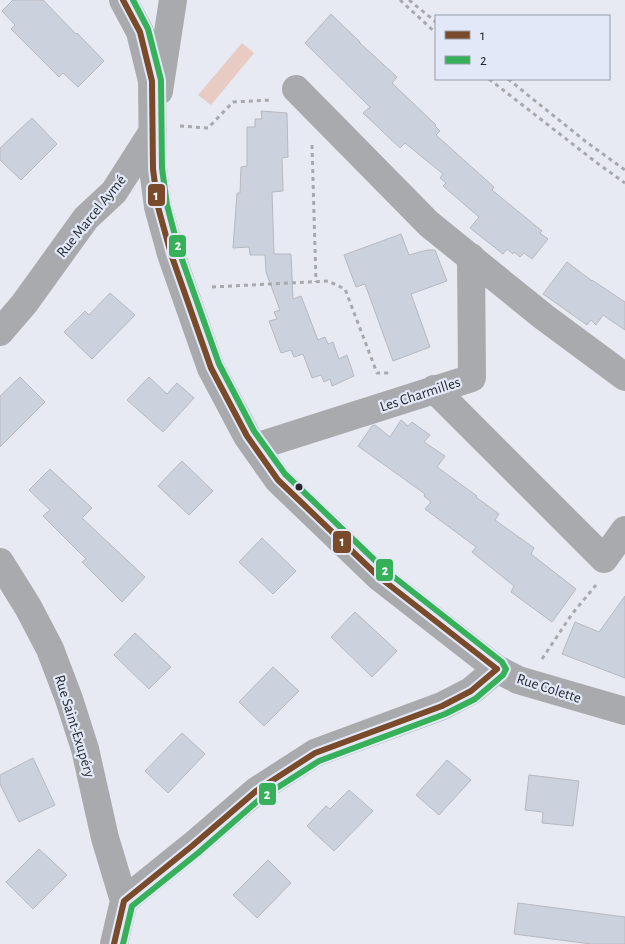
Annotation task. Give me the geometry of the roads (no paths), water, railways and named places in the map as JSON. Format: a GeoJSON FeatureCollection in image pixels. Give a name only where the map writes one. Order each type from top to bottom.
{"type":"FeatureCollection","features":[{"type":"Feature","properties":{"kind":"street","name":"Rue Colette"},"geometry":{"type":"LineString","coordinates":[[123,0],[140,32],[152,81],[152,169],[158,207],[171,254],[210,368],[247,436],[278,480],[379,577],[497,669],[518,680],[625,712]]}},
{"type":"Feature","properties":{"kind":"street","name":"Rue Marcel Aymé"},"geometry":{"type":"LineString","coordinates":[[0,332],[24,304],[86,218],[114,192],[153,130],[173,0]]}},
{"type":"Feature","properties":{"kind":"street"},"geometry":{"type":"LineString","coordinates":[[303,96],[429,224],[544,317],[625,377]]}},
{"type":"Feature","properties":{"kind":"street","name":"Les Charmilles"},"geometry":{"type":"LineString","coordinates":[[255,447],[472,378],[471,257]]}},
{"type":"Feature","properties":{"kind":"street"},"geometry":{"type":"LineString","coordinates":[[434,389],[604,559],[625,530]]}},
{"type":"Feature","properties":{"kind":"street","name":"Rue Saint-Exupéry"},"geometry":{"type":"LineString","coordinates":[[0,562],[28,607],[50,649],[70,699],[85,749],[105,838],[124,901]]}},
{"type":"Feature","properties":{"kind":"street"},"geometry":{"type":"LineString","coordinates":[[114,944],[124,901],[192,846],[256,790],[315,753],[442,706],[471,691],[497,669]]}}]}
